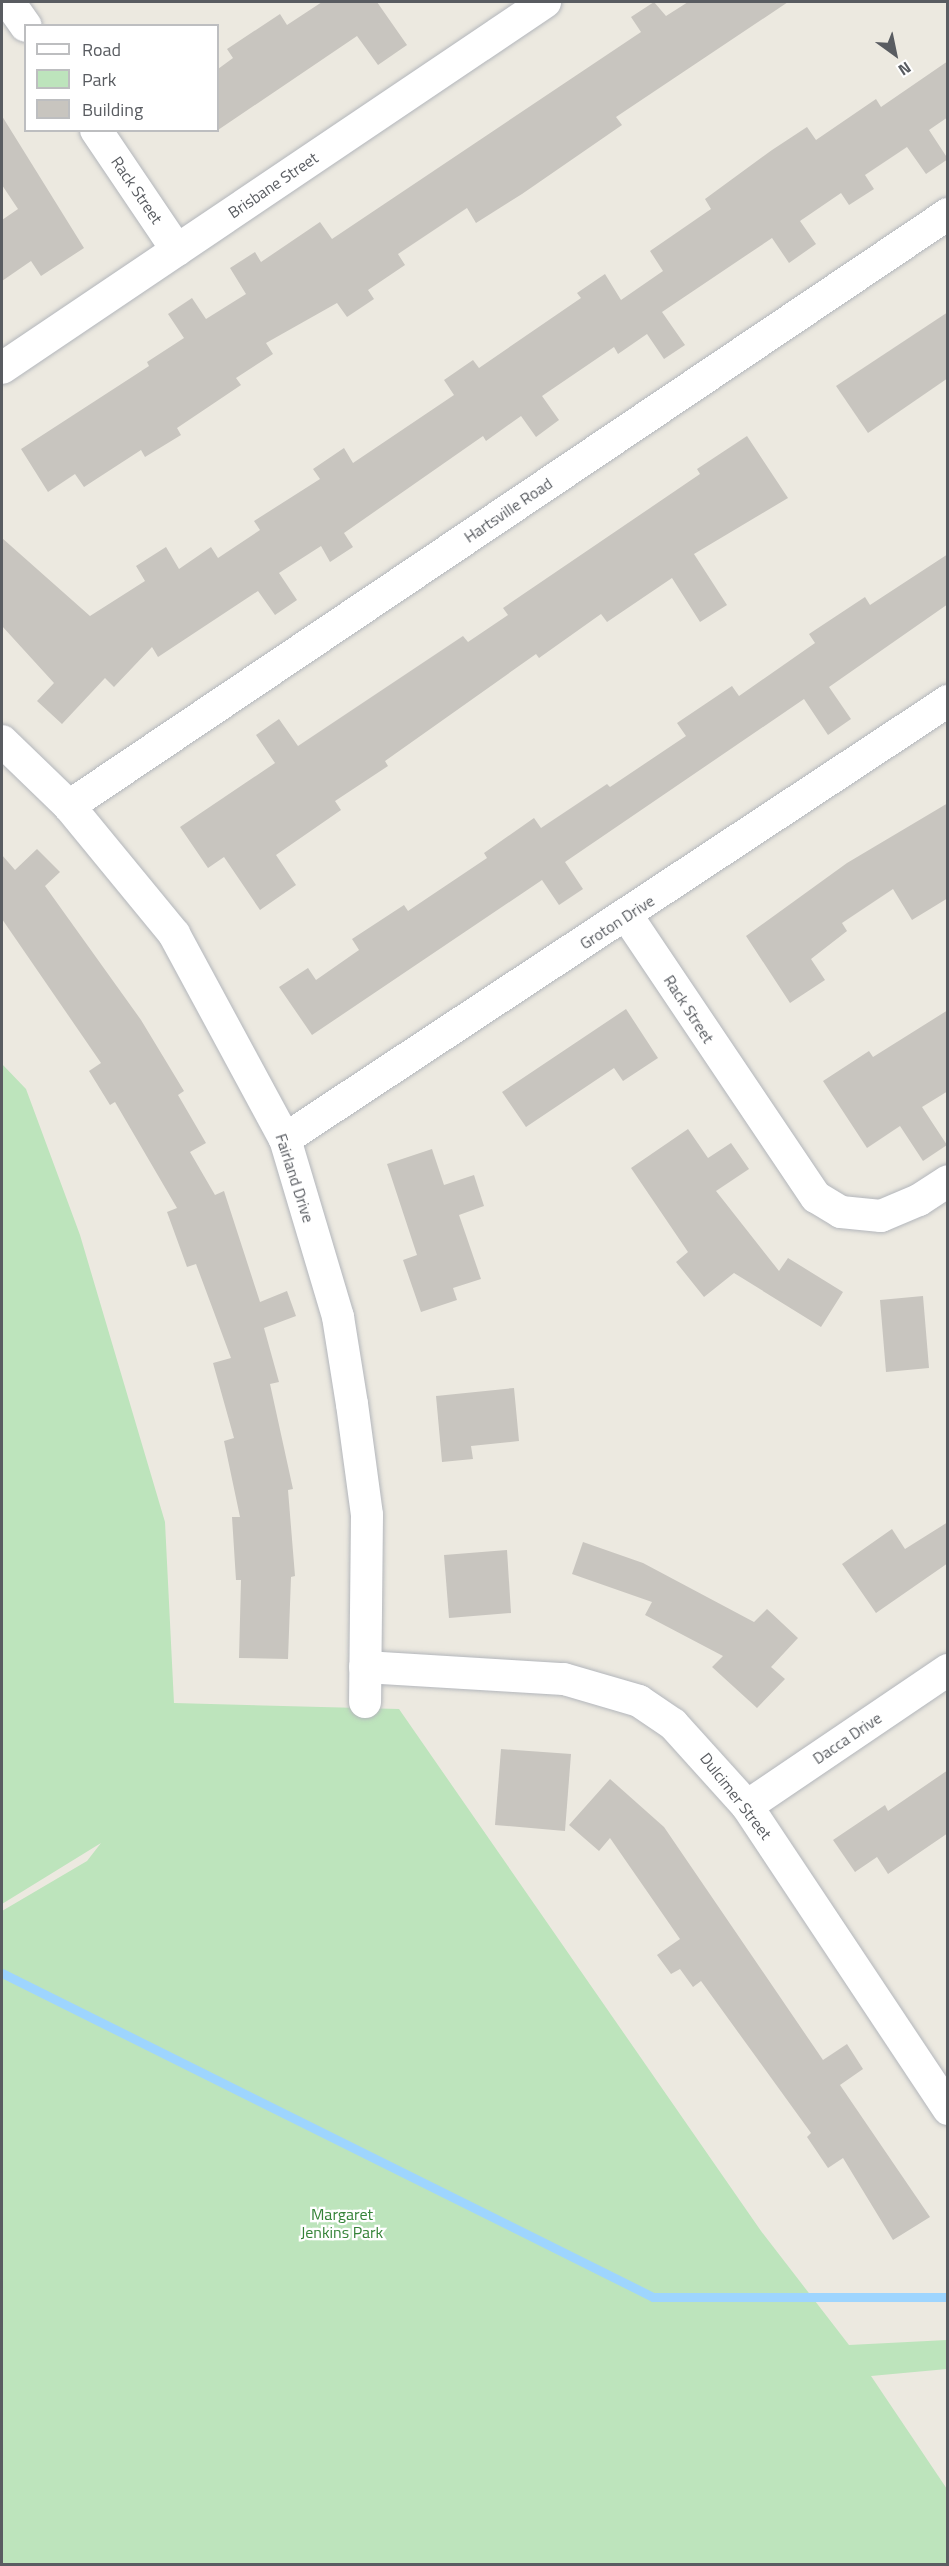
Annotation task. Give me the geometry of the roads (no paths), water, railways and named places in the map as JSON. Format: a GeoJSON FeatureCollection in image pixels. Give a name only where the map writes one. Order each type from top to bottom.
{"type":"FeatureCollection","features":[{"type":"Feature","properties":{"kind":"street"},"geometry":{"type":"LineString","coordinates":[[9,2],[25,24]]}},
{"type":"Feature","properties":{"kind":"street","name":"Brisbane Street"},"geometry":{"type":"LineString","coordinates":[[2,368],[545,2]]}},
{"type":"Feature","properties":{"kind":"street","name":"Rack Street"},"geometry":{"type":"LineString","coordinates":[[97,132],[177,250]]}},
{"type":"Feature","properties":{"kind":"street","name":"Hartsville Road"},"geometry":{"type":"LineString","coordinates":[[69,806],[948,214]]}},
{"type":"Feature","properties":{"kind":"street","name":"Groton Drive"},"geometry":{"type":"LineString","coordinates":[[285,1139],[948,701]]}},
{"type":"Feature","properties":{"kind":"street","name":"Fairland Drive"},"geometry":{"type":"LineString","coordinates":[[2,741],[69,806],[174,934],[285,1139],[338,1317],[350,1393],[367,1515],[365,1702]]}},
{"type":"Feature","properties":{"kind":"street","name":"Rack Street"},"geometry":{"type":"LineString","coordinates":[[627,915],[797,1174],[816,1197],[841,1212],[881,1216],[919,1200],[948,1181]]}},
{"type":"Feature","properties":{"kind":"street","name":"Dulcimer Street"},"geometry":{"type":"LineString","coordinates":[[366,1667],[564,1679],[639,1701],[703,1752],[747,1806],[948,2109]]}},
{"type":"Feature","properties":{"kind":"street","name":"Dacca Drive"},"geometry":{"type":"LineString","coordinates":[[747,1806],[948,1670]]}},
{"type":"Feature","properties":{"kind":"waterway"},"geometry":{"type":"LineString","coordinates":[[2,1973],[653,2297],[948,2297]]}},
{"type":"Feature","properties":{"kind":"park label","name":"Margaret Jenkins Park"},"geometry":{"type":"Point","coordinates":[342,2223]}}]}
